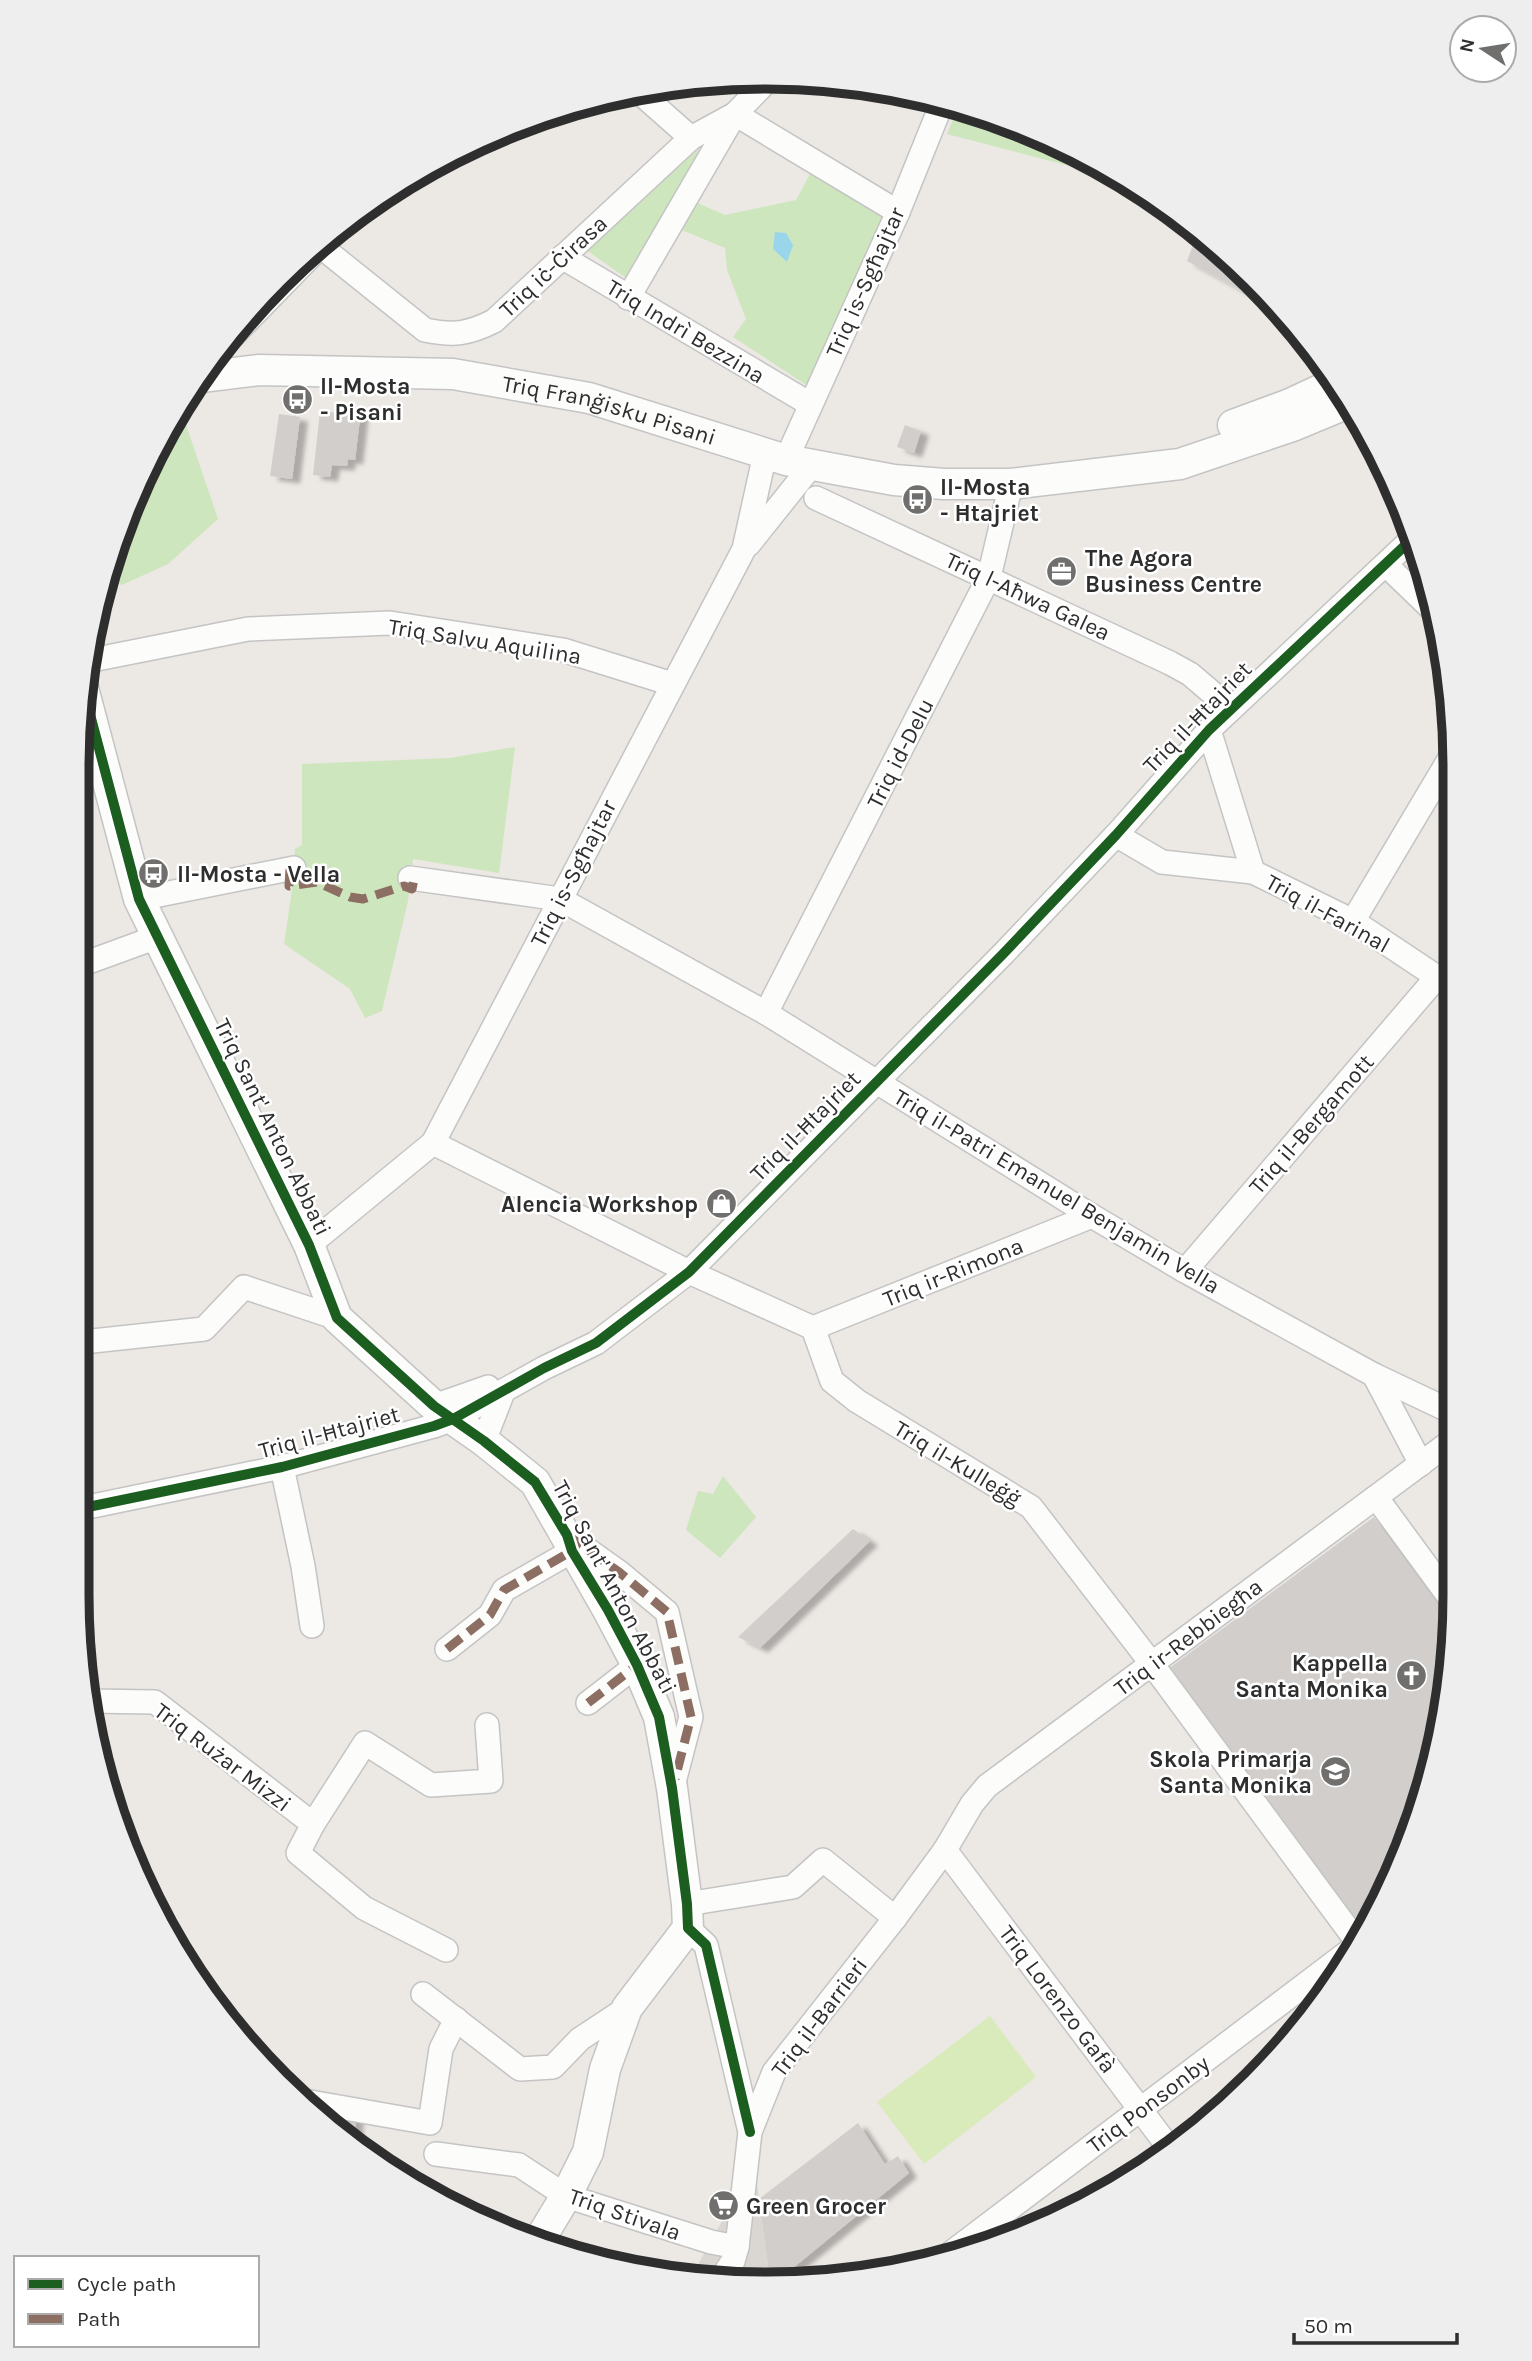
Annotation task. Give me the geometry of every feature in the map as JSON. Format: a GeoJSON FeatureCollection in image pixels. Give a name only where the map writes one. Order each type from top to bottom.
{"type":"FeatureCollection","features":[{"type":"Feature","properties":{"kind":"street","name":"Triq iċ-Ċirasa"},"geometry":{"type":"LineString","coordinates":[[327,251],[425,330],[462,334],[494,321],[691,138],[735,114],[759,89]]}},
{"type":"Feature","properties":{"kind":"street"},"geometry":{"type":"LineString","coordinates":[[648,100],[691,138]]}},
{"type":"Feature","properties":{"kind":"street","name":"Triq is-Sgħajtar"},"geometry":{"type":"LineString","coordinates":[[309,1245],[433,1143],[744,549],[788,459],[810,404],[898,212],[939,111]]}},
{"type":"Feature","properties":{"kind":"street"},"geometry":{"type":"LineString","coordinates":[[628,298],[735,114],[898,212]]}},
{"type":"Feature","properties":{"kind":"street","name":"Triq Indrì Bezzina"},"geometry":{"type":"LineString","coordinates":[[562,257],[810,404]]}},
{"type":"Feature","properties":{"kind":"street","name":"Triq Franġisku Pisani"},"geometry":{"type":"LineString","coordinates":[[214,375],[259,370],[453,374],[589,398],[788,459],[894,481],[944,484],[1011,484],[1180,464],[1295,425],[1339,407]]}},
{"type":"Feature","properties":{"kind":"street"},"geometry":{"type":"LineString","coordinates":[[1130,470],[1173,447],[1290,404],[1327,387]]}},
{"type":"Feature","properties":{"kind":"street"},"geometry":{"type":"LineString","coordinates":[[744,549],[788,459]]}},
{"type":"Feature","properties":{"kind":"street","name":"Triq id-Delu"},"geometry":{"type":"LineString","coordinates":[[766,1013],[989,577],[1011,484]]}},
{"type":"Feature","properties":{"kind":"street","name":"Triq l-Aħwa Galea"},"geometry":{"type":"LineString","coordinates":[[816,498],[1170,663],[1190,674],[1230,708]]}},
{"type":"Feature","properties":{"kind":"street","name":"Triq il-Ħtajriet"},"geometry":{"type":"LineString","coordinates":[[444,1412],[596,1343],[690,1272],[1003,954],[1230,708],[1406,545]]}},
{"type":"Feature","properties":{"kind":"street"},"geometry":{"type":"LineString","coordinates":[[1386,565],[1422,600]]}},
{"type":"Feature","properties":{"kind":"street","name":"Triq Salvu Aquilina"},"geometry":{"type":"LineString","coordinates":[[98,659],[248,629],[390,623],[562,650],[672,684]]}},
{"type":"Feature","properties":{"kind":"street","name":"Triq Sant' Anton Abbati"},"geometry":{"type":"LineString","coordinates":[[91,719],[139,899],[309,1245],[337,1318],[444,1412],[535,1482],[637,1665],[659,1717],[672,1788],[687,1916],[706,1945],[750,2132]]}},
{"type":"Feature","properties":{"kind":"street"},"geometry":{"type":"LineString","coordinates":[[1209,730],[1253,872]]}},
{"type":"Feature","properties":{"kind":"street"},"geometry":{"type":"LineString","coordinates":[[1353,921],[1443,770]]}},
{"type":"Feature","properties":{"kind":"street","name":"Triq il-Farinal"},"geometry":{"type":"LineString","coordinates":[[1115,835],[1162,862],[1253,872],[1353,921],[1443,982]]}},
{"type":"Feature","properties":{"kind":"street"},"geometry":{"type":"LineString","coordinates":[[139,899],[294,868]]}},
{"type":"Feature","properties":{"kind":"street"},"geometry":{"type":"LineString","coordinates":[[410,878],[560,899]]}},
{"type":"Feature","properties":{"kind":"street","name":"Triq il-Patri Emanuel Benjamin Vella"},"geometry":{"type":"LineString","coordinates":[[560,899],[766,1013],[1185,1271],[1374,1376],[1443,1408]]}},
{"type":"Feature","properties":{"kind":"street"},"geometry":{"type":"LineString","coordinates":[[89,962],[157,937]]}},
{"type":"Feature","properties":{"kind":"street","name":"Triq il-Bergamott"},"geometry":{"type":"LineString","coordinates":[[1185,1271],[1443,985]]}},
{"type":"Feature","properties":{"kind":"street"},"geometry":{"type":"LineString","coordinates":[[433,1143],[690,1272],[813,1328]]}},
{"type":"Feature","properties":{"kind":"street","name":"Triq ir-Rimona"},"geometry":{"type":"LineString","coordinates":[[813,1328],[1092,1216]]}},
{"type":"Feature","properties":{"kind":"street"},"geometry":{"type":"LineString","coordinates":[[89,1341],[204,1329],[244,1287],[337,1318]]}},
{"type":"Feature","properties":{"kind":"street","name":"Triq il-Kulleġġ"},"geometry":{"type":"LineString","coordinates":[[813,1328],[832,1381],[840,1388],[1031,1507],[1152,1664],[1351,1935]]}},
{"type":"Feature","properties":{"kind":"street","name":"Triq il-Ħtajriet"},"geometry":{"type":"LineString","coordinates":[[89,1507],[282,1467],[503,1391],[544,1368]]}},
{"type":"Feature","properties":{"kind":"street"},"geometry":{"type":"LineString","coordinates":[[1374,1376],[1421,1464]]}},
{"type":"Feature","properties":{"kind":"street"},"geometry":{"type":"LineString","coordinates":[[484,1441],[503,1391]]}},
{"type":"Feature","properties":{"kind":"street","name":"Triq ir-Rebbiegħa"},"geometry":{"type":"LineString","coordinates":[[945,1850],[972,1804],[987,1786],[1443,1447]]}},
{"type":"Feature","properties":{"kind":"street"},"geometry":{"type":"LineString","coordinates":[[282,1467],[303,1566],[312,1626]]}},
{"type":"Feature","properties":{"kind":"street"},"geometry":{"type":"LineString","coordinates":[[1376,1497],[1443,1588]]}},
{"type":"Feature","properties":{"kind":"street"},"geometry":{"type":"LineString","coordinates":[[447,1649],[490,1615],[504,1590],[569,1543]]}},
{"type":"Feature","properties":{"kind":"street","name":"Triq Sant' Anton Abbati"},"geometry":{"type":"LineString","coordinates":[[569,1543],[619,1572],[667,1612],[691,1717],[672,1788]]}},
{"type":"Feature","properties":{"kind":"street"},"geometry":{"type":"LineString","coordinates":[[588,1703],[637,1665]]}},
{"type":"Feature","properties":{"kind":"street","name":"Triq Rużar Mizzi"},"geometry":{"type":"LineString","coordinates":[[98,1701],[155,1702],[313,1824]]}},
{"type":"Feature","properties":{"kind":"street","name":"Triq Rużar Mizzi"},"geometry":{"type":"LineString","coordinates":[[446,1950],[364,1908],[298,1853],[313,1824],[365,1743],[431,1785],[491,1781],[487,1726]]}},
{"type":"Feature","properties":{"kind":"street","name":"Triq il-Barrieri"},"geometry":{"type":"LineString","coordinates":[[736,2263],[750,2132],[774,2072],[945,1850]]}},
{"type":"Feature","properties":{"kind":"street","name":"Triq Lorenzo Gafà"},"geometry":{"type":"LineString","coordinates":[[945,1850],[1165,2142]]}},
{"type":"Feature","properties":{"kind":"street"},"geometry":{"type":"LineString","coordinates":[[543,2234],[588,2152],[605,2069],[627,2008],[687,1916],[793,1887],[823,1860],[895,1918]]}},
{"type":"Feature","properties":{"kind":"street","name":"Triq Ponsonby"},"geometry":{"type":"LineString","coordinates":[[967,2241],[1335,1961]]}},
{"type":"Feature","properties":{"kind":"street"},"geometry":{"type":"LineString","coordinates":[[423,1994],[520,2069],[553,2067],[580,2039],[627,2008]]}},
{"type":"Feature","properties":{"kind":"street"},"geometry":{"type":"LineString","coordinates":[[320,2104],[430,2123],[441,2049],[456,2019]]}},
{"type":"Feature","properties":{"kind":"street","name":"Triq Stivala"},"geometry":{"type":"LineString","coordinates":[[436,2154],[520,2165],[566,2196],[711,2242],[736,2263]]}},
{"type":"Feature","properties":{"kind":"green space"},"geometry":{"type":"Polygon","coordinates":[[[954,116],[1025,141],[1086,170],[947,134],[954,116]]]}},
{"type":"Feature","properties":{"kind":"green space"},"geometry":{"type":"Polygon","coordinates":[[[700,148],[629,280],[585,249],[700,148]]]}},
{"type":"Feature","properties":{"kind":"green space"},"geometry":{"type":"Polygon","coordinates":[[[810,174],[888,218],[811,388],[733,337],[746,319],[727,270],[725,248],[677,228],[693,201],[725,215],[796,200],[810,174]]]}},
{"type":"Feature","properties":{"kind":"green space"},"geometry":{"type":"Polygon","coordinates":[[[185,421],[218,519],[168,564],[122,585],[115,581],[125,548],[159,467],[185,421]]]}},
{"type":"Feature","properties":{"kind":"green space"},"geometry":{"type":"Polygon","coordinates":[[[515,747],[499,873],[413,859],[408,901],[382,1011],[365,1018],[350,989],[284,944],[295,849],[302,845],[302,764],[450,758],[515,747]]]}},
{"type":"Feature","properties":{"kind":"green space"},"geometry":{"type":"Polygon","coordinates":[[[723,1476],[756,1517],[720,1558],[686,1530],[698,1491],[713,1494],[723,1476]]]}},
{"type":"Feature","properties":{"kind":"green space"},"geometry":{"type":"Polygon","coordinates":[[[990,2016],[1036,2077],[924,2164],[877,2102],[990,2016]]]}},
{"type":"Feature","properties":{"kind":"shaded area"},"geometry":{"type":"Polygon","coordinates":[[[750,2132],[769,2272],[696,2268],[731,2205],[750,2132]]]}},
{"type":"Feature","properties":{"kind":"water"},"geometry":{"type":"Polygon","coordinates":[[[775,232],[786,233],[793,245],[787,262],[773,249],[775,232]]]}},
{"type":"Feature","properties":{"kind":"building"},"geometry":{"type":"Polygon","coordinates":[[[1194,242],[1245,287],[1244,292],[1187,261],[1194,242]]]}},
{"type":"Feature","properties":{"kind":"building"},"geometry":{"type":"Polygon","coordinates":[[[339,407],[361,410],[355,460],[348,459],[347,466],[332,465],[330,477],[313,475],[320,411],[338,413],[339,407]]]}},
{"type":"Feature","properties":{"kind":"building"},"geometry":{"type":"Polygon","coordinates":[[[279,414],[300,417],[292,479],[270,476],[279,414]]]}},
{"type":"Feature","properties":{"kind":"building"},"geometry":{"type":"Polygon","coordinates":[[[905,425],[921,431],[914,453],[897,447],[905,425]]]}},
{"type":"Feature","properties":{"kind":"building","name":"Skola Primarja Santa Monika"},"geometry":{"type":"Polygon","coordinates":[[[1374,1517],[1442,1610],[1437,1683],[1420,1770],[1391,1854],[1360,1918],[1353,1917],[1168,1669],[1374,1517]]]}},
{"type":"Feature","properties":{"kind":"building"},"geometry":{"type":"Polygon","coordinates":[[[853,1529],[870,1541],[760,1648],[738,1637],[853,1529]]]}},
{"type":"Feature","properties":{"kind":"building"},"geometry":{"type":"Polygon","coordinates":[[[329,2112],[356,2113],[355,2133],[329,2112]]]}},
{"type":"Feature","properties":{"kind":"building"},"geometry":{"type":"Polygon","coordinates":[[[858,2123],[885,2164],[898,2156],[909,2173],[789,2271],[769,2272],[759,2199],[858,2123]]]}},
{"type":"Feature","properties":{"kind":"marked path"},"geometry":{"type":"LineString","coordinates":[[290,869],[289,886],[317,882],[350,897],[363,899],[404,886],[412,889],[414,879]]}},
{"type":"Feature","properties":{"kind":"marked path"},"geometry":{"type":"LineString","coordinates":[[567,1535],[619,1572],[667,1612],[691,1717],[675,1779]]}},
{"type":"Feature","properties":{"kind":"marked path"},"geometry":{"type":"LineString","coordinates":[[447,1649],[490,1615],[504,1590],[572,1551]]}},
{"type":"Feature","properties":{"kind":"marked path"},"geometry":{"type":"LineString","coordinates":[[588,1703],[637,1665]]}},
{"type":"Feature","properties":{"kind":"cycle path"},"geometry":{"type":"LineString","coordinates":[[89,1507],[282,1467],[434,1426],[453,1419],[544,1368],[596,1343],[689,1272],[1003,954],[1116,835],[1209,730],[1406,545]]}},
{"type":"Feature","properties":{"kind":"cycle path"},"geometry":{"type":"LineString","coordinates":[[91,719],[139,899],[309,1245],[337,1318],[434,1406],[535,1482],[567,1535],[572,1551],[637,1665],[659,1717],[672,1788],[688,1928],[706,1945],[750,2132]]}},
{"type":"Feature","properties":{"kind":"place","name":"Il-Mosta - Pisani"},"geometry":{"type":"Point","coordinates":[297,399]}},
{"type":"Feature","properties":{"kind":"place","name":"Il-Mosta - Ħtajriet"},"geometry":{"type":"Point","coordinates":[917,500]}},
{"type":"Feature","properties":{"kind":"place","name":"The Agora Business Centre"},"geometry":{"type":"Point","coordinates":[1062,571]}},
{"type":"Feature","properties":{"kind":"place","name":"Il-Mosta - Vella"},"geometry":{"type":"Point","coordinates":[154,874]}},
{"type":"Feature","properties":{"kind":"place","name":"Alencia Workshop"},"geometry":{"type":"Point","coordinates":[721,1204]}},
{"type":"Feature","properties":{"kind":"place","name":"Kappella Santa Monika"},"geometry":{"type":"Point","coordinates":[1411,1676]}},
{"type":"Feature","properties":{"kind":"place","name":"Skola Primarja Santa Monika"},"geometry":{"type":"Point","coordinates":[1335,1772]}},
{"type":"Feature","properties":{"kind":"place","name":"Green Grocer"},"geometry":{"type":"Point","coordinates":[723,2206]}}]}
